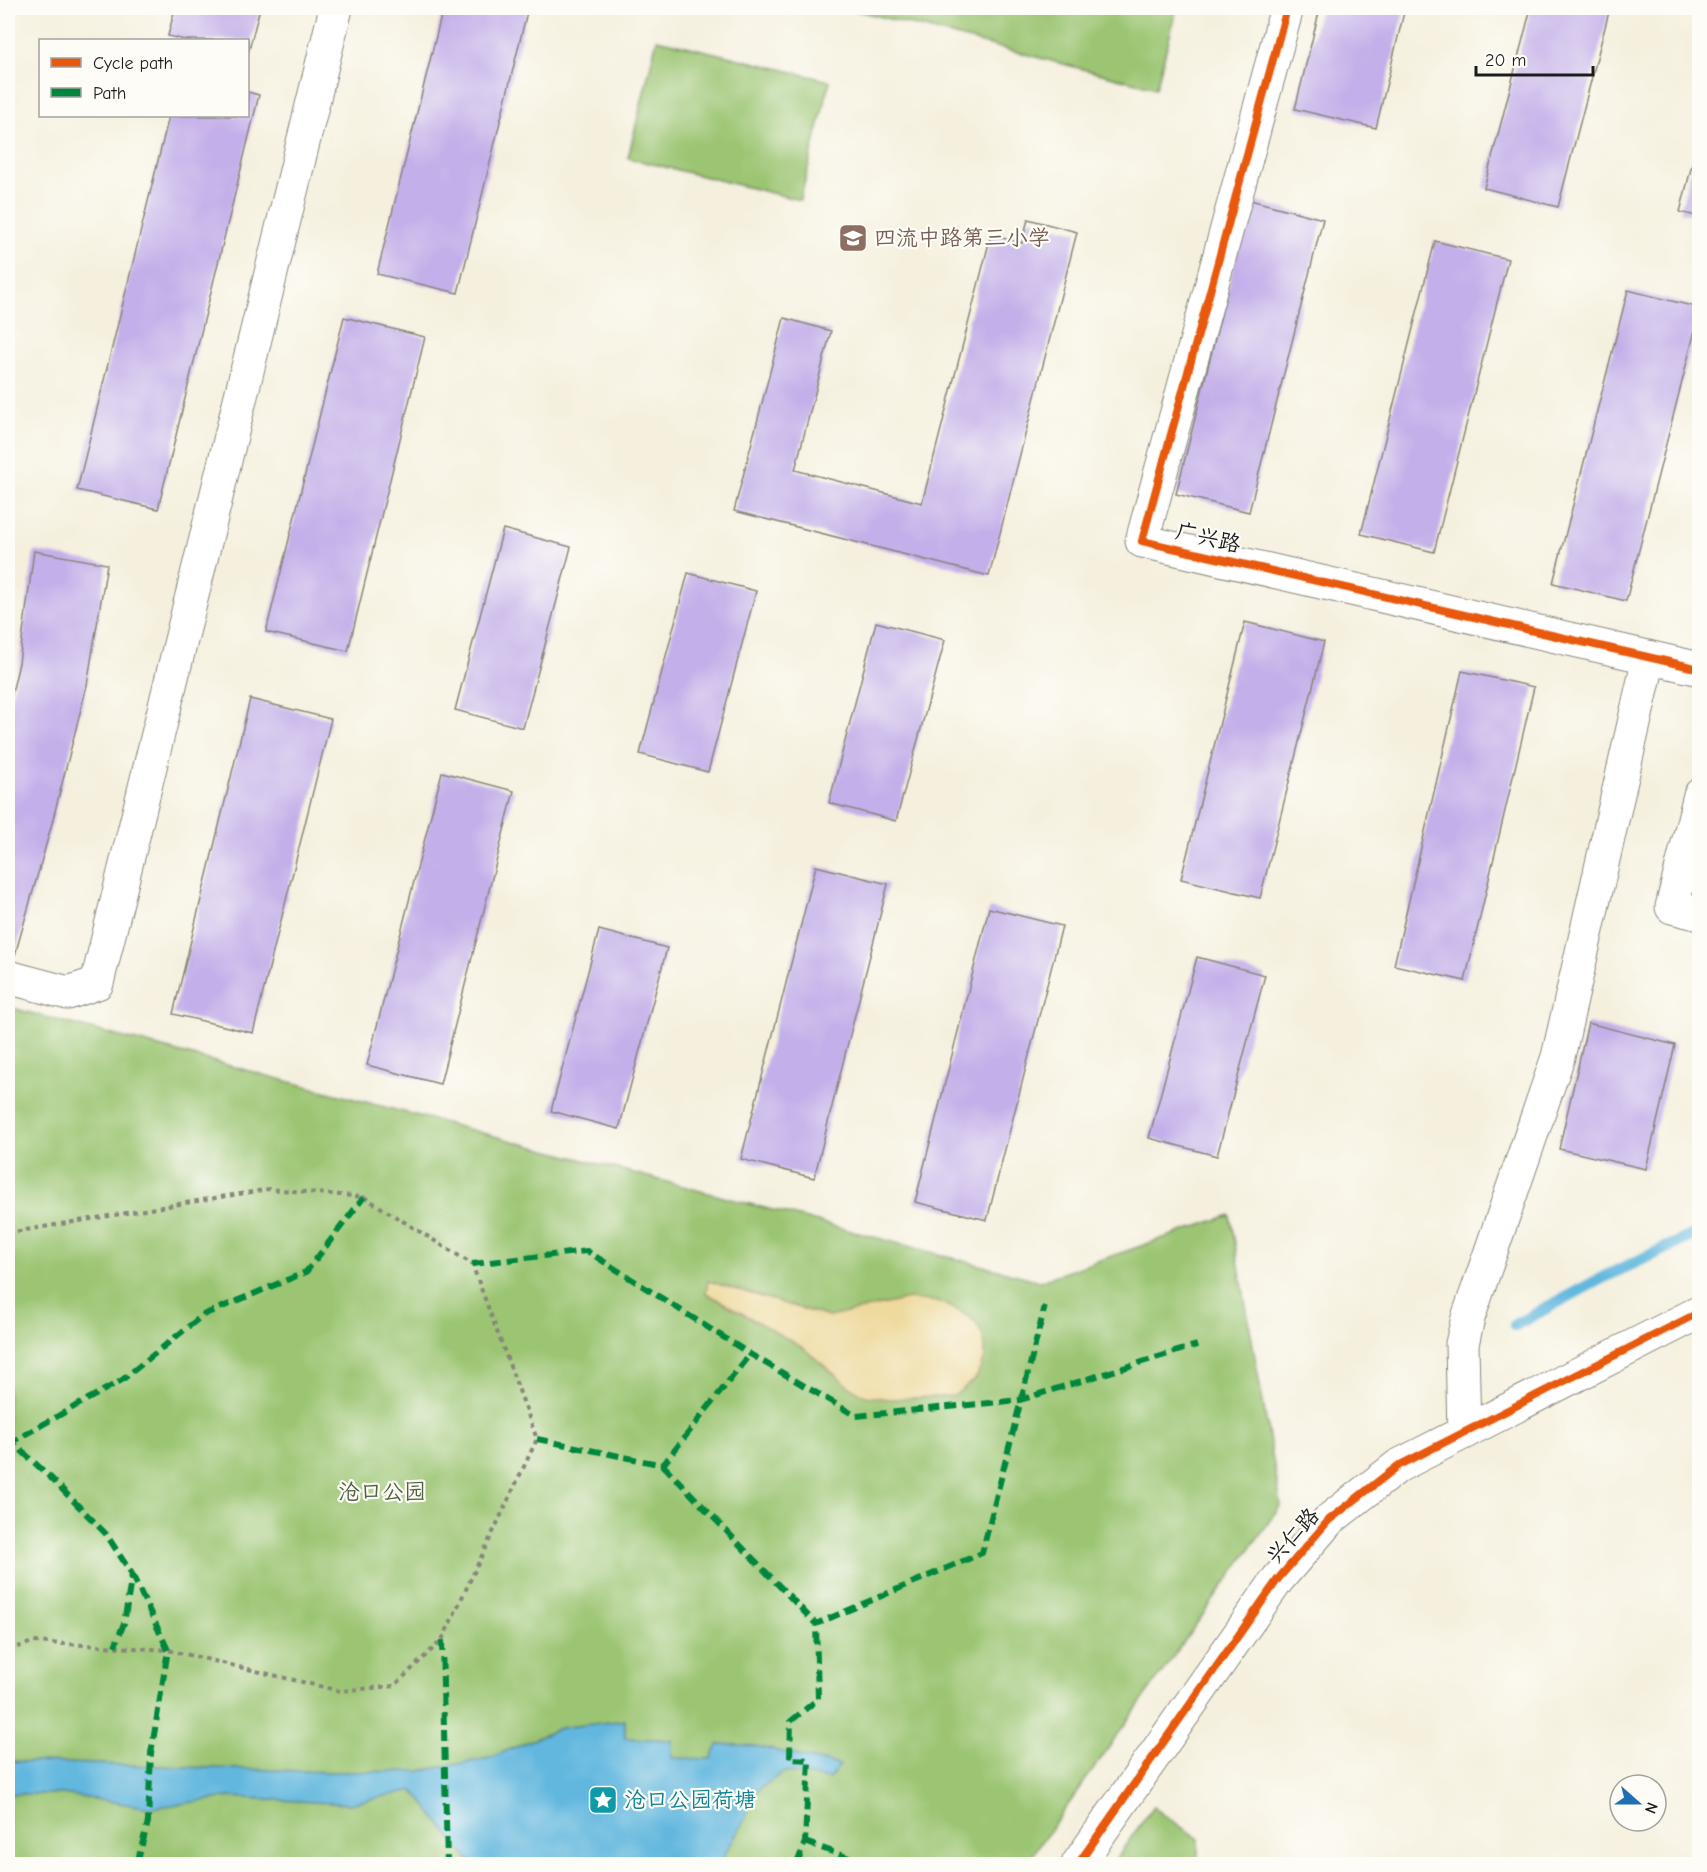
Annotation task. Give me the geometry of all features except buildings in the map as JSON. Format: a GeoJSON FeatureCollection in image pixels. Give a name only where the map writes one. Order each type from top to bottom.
{"type":"FeatureCollection","features":[{"type":"Feature","properties":{"kind":"street"},"geometry":{"type":"LineString","coordinates":[[8,977],[68,993],[97,983],[336,8]]}},
{"type":"Feature","properties":{"kind":"street","name":"广兴路"},"geometry":{"type":"LineString","coordinates":[[1287,8],[1142,541],[1700,669]]}},
{"type":"Feature","properties":{"kind":"street"},"geometry":{"type":"LineString","coordinates":[[1464,1433],[1462,1344],[1468,1318],[1558,1057],[1649,658]]}},
{"type":"Feature","properties":{"kind":"street"},"geometry":{"type":"LineString","coordinates":[[1700,795],[1671,907],[1700,914]]}},
{"type":"Feature","properties":{"kind":"street","name":"兴仁路"},"geometry":{"type":"LineString","coordinates":[[1078,1864],[1278,1580],[1329,1520],[1398,1466],[1700,1312]]}},
{"type":"Feature","properties":{"kind":"path"},"geometry":{"type":"LineString","coordinates":[[8,1233],[268,1189],[364,1197],[472,1264],[537,1439],[442,1640],[394,1686],[340,1691],[168,1650],[33,1642],[8,1650]]}},
{"type":"Feature","properties":{"kind":"green space"},"geometry":{"type":"Polygon","coordinates":[[[847,8],[1177,8],[1156,88],[847,8]]]}},
{"type":"Feature","properties":{"kind":"green space"},"geometry":{"type":"Polygon","coordinates":[[[657,39],[830,81],[800,200],[628,158],[657,39]]]}},
{"type":"Feature","properties":{"kind":"green space","name":"沧口公园"},"geometry":{"type":"Polygon","coordinates":[[[8,1007],[1040,1281],[1230,1215],[1281,1505],[1026,1864],[8,1864],[8,1007]]]}},
{"type":"Feature","properties":{"kind":"green space"},"geometry":{"type":"Polygon","coordinates":[[[1153,1807],[1198,1839],[1198,1864],[1112,1864],[1153,1807]]]}},
{"type":"Feature","properties":{"kind":"sand"},"geometry":{"type":"Polygon","coordinates":[[[708,1281],[829,1317],[908,1299],[940,1302],[975,1321],[982,1334],[985,1358],[976,1378],[954,1396],[890,1399],[865,1396],[847,1385],[802,1347],[706,1293],[708,1281]]]}},
{"type":"Feature","properties":{"kind":"water"},"geometry":{"type":"Polygon","coordinates":[[[625,1720],[625,1738],[672,1740],[672,1758],[711,1759],[719,1744],[755,1746],[840,1765],[829,1779],[783,1772],[753,1794],[745,1819],[722,1859],[713,1864],[472,1864],[413,1790],[349,1804],[230,1797],[150,1808],[63,1794],[8,1794],[8,1761],[330,1772],[420,1771],[490,1758],[560,1728],[625,1720]]]}},
{"type":"Feature","properties":{"kind":"waterway"},"geometry":{"type":"LineString","coordinates":[[1515,1325],[1604,1277],[1700,1232]]}},
{"type":"Feature","properties":{"kind":"marked path"},"geometry":{"type":"LineString","coordinates":[[8,1444],[122,1380],[203,1315],[306,1272],[364,1197]]}},
{"type":"Feature","properties":{"kind":"marked path"},"geometry":{"type":"LineString","coordinates":[[472,1264],[587,1251],[750,1354],[856,1416],[1020,1400],[1197,1345]]}},
{"type":"Feature","properties":{"kind":"marked path"},"geometry":{"type":"LineString","coordinates":[[663,1465],[816,1624],[982,1553],[1045,1306]]}},
{"type":"Feature","properties":{"kind":"marked path"},"geometry":{"type":"LineString","coordinates":[[537,1439],[663,1465],[750,1354]]}},
{"type":"Feature","properties":{"kind":"marked path"},"geometry":{"type":"LineString","coordinates":[[8,1438],[106,1534],[132,1574],[124,1623],[115,1646]]}},
{"type":"Feature","properties":{"kind":"marked path"},"geometry":{"type":"LineString","coordinates":[[132,1574],[168,1650],[151,1753],[148,1822],[137,1864]]}},
{"type":"Feature","properties":{"kind":"marked path"},"geometry":{"type":"LineString","coordinates":[[797,1864],[805,1842],[809,1760],[790,1759],[791,1721],[818,1699],[816,1624]]}},
{"type":"Feature","properties":{"kind":"marked path"},"geometry":{"type":"LineString","coordinates":[[442,1640],[447,1864]]}},
{"type":"Feature","properties":{"kind":"marked path"},"geometry":{"type":"LineString","coordinates":[[805,1842],[866,1864]]}},
{"type":"Feature","properties":{"kind":"cycle path"},"geometry":{"type":"LineString","coordinates":[[1287,8],[1142,541],[1700,669]]}},
{"type":"Feature","properties":{"kind":"cycle path"},"geometry":{"type":"LineString","coordinates":[[1078,1864],[1278,1579],[1329,1520],[1398,1466],[1700,1312]]}},
{"type":"Feature","properties":{"kind":"place","name":"四流中路第三小学"},"geometry":{"type":"Point","coordinates":[853,238]}},
{"type":"Feature","properties":{"kind":"place","name":"沧口公园荷塘"},"geometry":{"type":"Point","coordinates":[603,1800]}}]}
